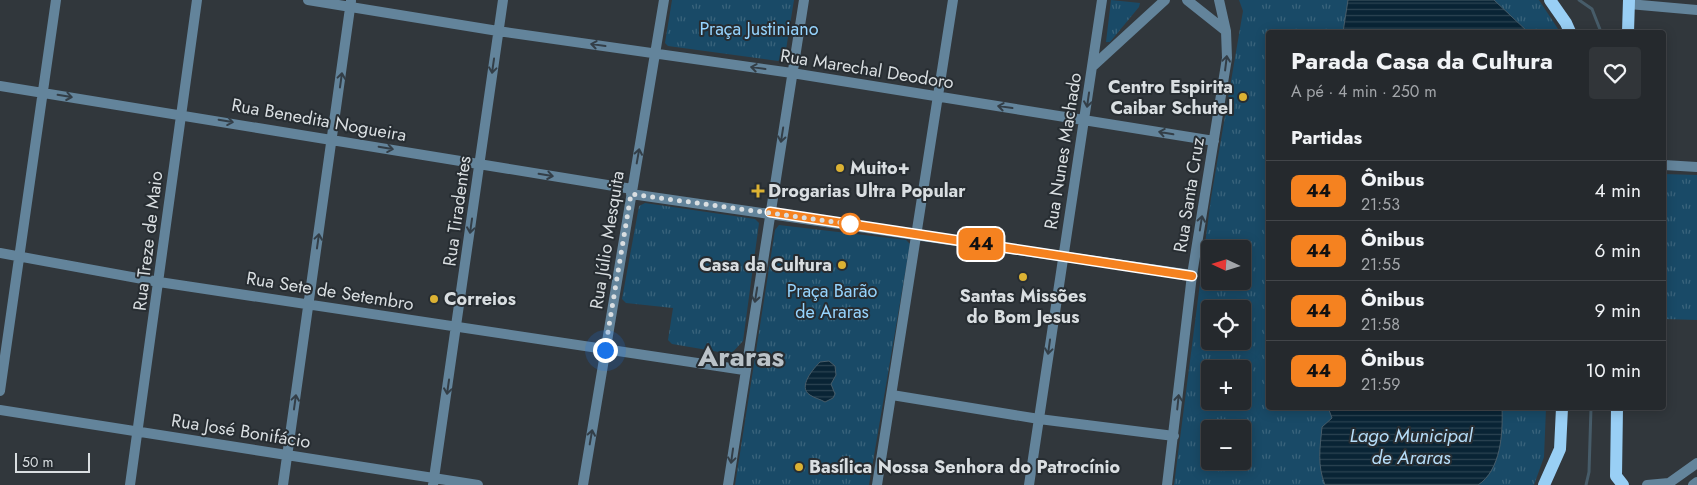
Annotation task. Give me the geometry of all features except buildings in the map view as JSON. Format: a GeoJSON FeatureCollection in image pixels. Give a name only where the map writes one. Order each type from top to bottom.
{"type":"FeatureCollection","features":[{"type":"Feature","properties":{"kind":"main road"},"geometry":{"type":"LineString","coordinates":[[1550,0],[1569,30]]}},
{"type":"Feature","properties":{"kind":"main road"},"geometry":{"type":"LineString","coordinates":[[1628,30],[1629,2]]}},
{"type":"Feature","properties":{"kind":"main road"},"geometry":{"type":"LineString","coordinates":[[1544,485],[1560,449],[1562,410]]}},
{"type":"Feature","properties":{"kind":"main road"},"geometry":{"type":"LineString","coordinates":[[1618,410],[1620,480]]}},
{"type":"Feature","properties":{"kind":"street"},"geometry":{"type":"LineString","coordinates":[[0,391],[56,0]]}},
{"type":"Feature","properties":{"kind":"street","name":"Rua Treze de Maio"},"geometry":{"type":"LineString","coordinates":[[130,485],[160,282],[180,113],[197,0]]}},
{"type":"Feature","properties":{"kind":"street","name":"Rua Marechal Deodoro"},"geometry":{"type":"LineString","coordinates":[[308,0],[351,3],[498,31],[792,72],[1214,141]]}},
{"type":"Feature","properties":{"kind":"street","name":"Rua Tiradentes"},"geometry":{"type":"LineString","coordinates":[[434,482],[503,0]]}},
{"type":"Feature","properties":{"kind":"street","name":"Rua Júlio Mesquita"},"geometry":{"type":"LineString","coordinates":[[583,485],[664,0]]}},
{"type":"Feature","properties":{"kind":"street"},"geometry":{"type":"LineString","coordinates":[[728,485],[744,370],[804,0]]}},
{"type":"Feature","properties":{"kind":"street"},"geometry":{"type":"LineString","coordinates":[[877,485],[918,235],[953,0]]}},
{"type":"Feature","properties":{"kind":"street","name":"Rua Nunes Machado"},"geometry":{"type":"LineString","coordinates":[[1030,485],[1062,257],[1085,119],[1102,0]]}},
{"type":"Feature","properties":{"kind":"street"},"geometry":{"type":"LineString","coordinates":[[1093,66],[1165,0]]}},
{"type":"Feature","properties":{"kind":"street"},"geometry":{"type":"LineString","coordinates":[[1187,0],[1226,32]]}},
{"type":"Feature","properties":{"kind":"street","name":"Rua Santa Cruz"},"geometry":{"type":"LineString","coordinates":[[1167,485],[1192,276],[1227,58],[1226,32],[1219,0]]}},
{"type":"Feature","properties":{"kind":"street"},"geometry":{"type":"LineString","coordinates":[[1629,2],[1697,10]]}},
{"type":"Feature","properties":{"kind":"street"},"geometry":{"type":"LineString","coordinates":[[282,485],[351,3]]}},
{"type":"Feature","properties":{"kind":"street","name":"Rua Benedita Nogueira"},"geometry":{"type":"LineString","coordinates":[[0,86],[180,113],[631,191],[1192,276]]}},
{"type":"Feature","properties":{"kind":"street"},"geometry":{"type":"LineString","coordinates":[[1666,166],[1697,167]]}},
{"type":"Feature","properties":{"kind":"street","name":"Rua Sete de Setembro"},"geometry":{"type":"LineString","coordinates":[[0,253],[160,282],[744,370]]}},
{"type":"Feature","properties":{"kind":"street"},"geometry":{"type":"LineString","coordinates":[[892,395],[1039,419],[1174,436]]}},
{"type":"Feature","properties":{"kind":"street","name":"Rua José Bonifácio"},"geometry":{"type":"LineString","coordinates":[[0,410],[287,455],[434,482],[478,485]]}},
{"type":"Feature","properties":{"kind":"street"},"geometry":{"type":"LineString","coordinates":[[1647,485],[1668,483],[1697,463]]}},
{"type":"Feature","properties":{"kind":"street"},"geometry":{"type":"LineString","coordinates":[[1693,485],[1697,482]]}},
{"type":"Feature","properties":{"kind":"green space","name":"Praça Justiniano"},"geometry":{"type":"Polygon","coordinates":[[[672,0],[794,0],[785,56],[778,61],[668,46],[665,43],[672,0]]]}},
{"type":"Feature","properties":{"kind":"green space"},"geometry":{"type":"Polygon","coordinates":[[[1111,0],[1140,3],[1139,7],[1110,42],[1106,42],[1111,0]]]}},
{"type":"Feature","properties":{"kind":"green space"},"geometry":{"type":"Polygon","coordinates":[[[1239,0],[1539,0],[1559,30],[1266,30],[1266,410],[1546,410],[1544,457],[1534,485],[1174,485],[1201,276],[1201,290],[1251,290],[1251,240],[1206,240],[1243,11],[1239,0]]]}},
{"type":"Feature","properties":{"kind":"green space"},"geometry":{"type":"Polygon","coordinates":[[[1666,174],[1697,175],[1697,320],[1666,319],[1666,174]]]}},
{"type":"Feature","properties":{"kind":"green space"},"geometry":{"type":"Polygon","coordinates":[[[645,203],[755,219],[759,223],[743,341],[731,354],[672,344],[668,340],[673,308],[626,303],[622,299],[639,206],[645,203]]]}},
{"type":"Feature","properties":{"kind":"green space","name":"Praça Barão de Araras"},"geometry":{"type":"Polygon","coordinates":[[[779,225],[906,240],[910,244],[869,485],[735,485],[775,230],[779,225]]]}},
{"type":"Feature","properties":{"kind":"water"},"geometry":{"type":"Polygon","coordinates":[[[1348,0],[1494,0],[1526,30],[1343,30],[1348,0]]]}},
{"type":"Feature","properties":{"kind":"water"},"geometry":{"type":"Polygon","coordinates":[[[829,361],[835,366],[836,375],[831,384],[835,394],[833,398],[825,402],[806,392],[805,387],[808,378],[817,365],[820,362],[829,361]]]}},
{"type":"Feature","properties":{"kind":"water","name":"Lago Municipal de Araras"},"geometry":{"type":"Polygon","coordinates":[[[1329,410],[1502,410],[1501,439],[1492,470],[1478,485],[1325,485],[1320,463],[1322,427],[1332,418],[1329,410]]]}},
{"type":"Feature","properties":{"kind":"waterway"},"geometry":{"type":"LineString","coordinates":[[1579,0],[1592,9],[1600,30]]}},
{"type":"Feature","properties":{"kind":"waterway"},"geometry":{"type":"LineString","coordinates":[[1586,485],[1589,472],[1591,410]]}},
{"type":"Feature","properties":{"kind":"bus line","name":"44"},"geometry":{"type":"LineString","coordinates":[[770,212],[1192,276]]}},
{"type":"Feature","properties":{"kind":"place","name":"Centro Espirita Caibar Schutel"},"geometry":{"type":"Point","coordinates":[1243,97]}},
{"type":"Feature","properties":{"kind":"place","name":"Muito+"},"geometry":{"type":"Point","coordinates":[840,168]}},
{"type":"Feature","properties":{"kind":"place","name":"Drogarias Ultra Popular"},"geometry":{"type":"Point","coordinates":[758,191]}},
{"type":"Feature","properties":{"kind":"place","name":"Casa da Cultura"},"geometry":{"type":"Point","coordinates":[842,265]}},
{"type":"Feature","properties":{"kind":"place","name":"Santas Missões do Bom Jesus"},"geometry":{"type":"Point","coordinates":[1023,277]}},
{"type":"Feature","properties":{"kind":"place","name":"Correios"},"geometry":{"type":"Point","coordinates":[434,299]}},
{"type":"Feature","properties":{"kind":"place","name":"Basílica Nossa Senhora do Patrocínio"},"geometry":{"type":"Point","coordinates":[799,467]}},
{"type":"Feature","properties":{"kind":"district","name":"Araras"},"geometry":{"type":"Point","coordinates":[741,356]}},
{"type":"Feature","properties":{"kind":"route"},"geometry":{"type":"LineString","coordinates":[[605,350],[631,194],[850,224]]}}]}
